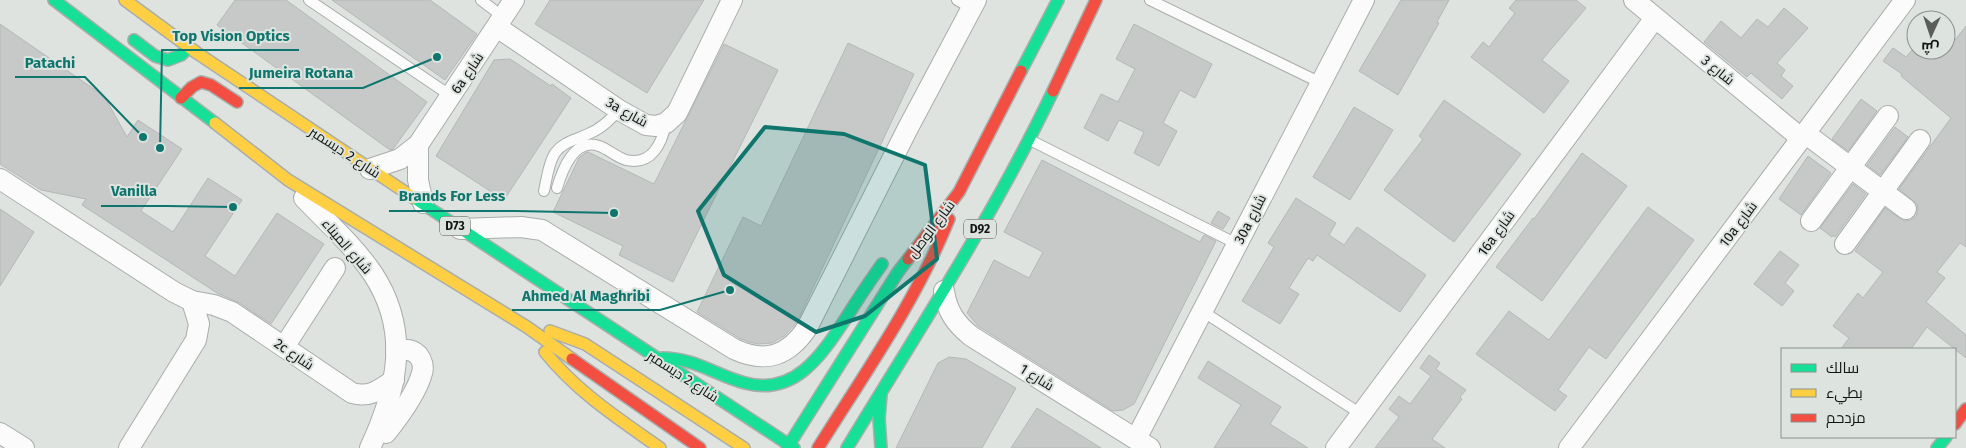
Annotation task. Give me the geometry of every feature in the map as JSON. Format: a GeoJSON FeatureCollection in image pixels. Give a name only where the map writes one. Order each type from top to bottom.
{"type":"FeatureCollection","features":[{"type":"Feature","properties":{"kind":"main road"},"geometry":{"type":"LineString","coordinates":[[54,0],[288,180],[527,327],[700,448]]}},
{"type":"Feature","properties":{"kind":"main road","name":"شارع 2 ديسمبر"},"geometry":{"type":"LineString","coordinates":[[125,0],[257,94],[656,359],[762,426],[790,447]]}},
{"type":"Feature","properties":{"kind":"main road","name":"شارع الوصل"},"geometry":{"type":"LineString","coordinates":[[790,447],[898,272],[959,192],[1058,0]]}},
{"type":"Feature","properties":{"kind":"main road","name":"D92"},"geometry":{"type":"LineString","coordinates":[[847,448],[944,291],[1030,140],[1096,0]]}},
{"type":"Feature","properties":{"kind":"main road"},"geometry":{"type":"LineString","coordinates":[[106,39],[120,33],[166,62],[180,58],[189,47]]}},
{"type":"Feature","properties":{"kind":"main road"},"geometry":{"type":"LineString","coordinates":[[181,98],[192,86],[201,82],[211,85],[240,104],[251,101],[257,94]]}},
{"type":"Feature","properties":{"kind":"main road"},"geometry":{"type":"LineString","coordinates":[[928,214],[959,192]]}},
{"type":"Feature","properties":{"kind":"main road"},"geometry":{"type":"LineString","coordinates":[[818,448],[824,443],[916,294],[938,249],[959,192]]}},
{"type":"Feature","properties":{"kind":"main road"},"geometry":{"type":"LineString","coordinates":[[656,359],[669,358],[697,362],[729,378],[748,384],[768,384],[790,379],[809,368],[823,351],[889,255]]}},
{"type":"Feature","properties":{"kind":"main road"},"geometry":{"type":"LineString","coordinates":[[527,327],[550,359],[570,381],[660,448]]}},
{"type":"Feature","properties":{"kind":"main road"},"geometry":{"type":"LineString","coordinates":[[527,327],[547,330],[585,344],[744,448]]}},
{"type":"Feature","properties":{"kind":"main road"},"geometry":{"type":"LineString","coordinates":[[881,392],[879,418],[881,448]]}},
{"type":"Feature","properties":{"kind":"main road"},"geometry":{"type":"LineString","coordinates":[[1956,423],[1966,409]]}},
{"type":"Feature","properties":{"kind":"main road"},"geometry":{"type":"LineString","coordinates":[[762,426],[772,438],[771,448]]}},
{"type":"Feature","properties":{"kind":"main road"},"geometry":{"type":"LineString","coordinates":[[1937,448],[1945,438]]}},
{"type":"Feature","properties":{"kind":"street","name":"6a شارع"},"geometry":{"type":"LineString","coordinates":[[370,169],[400,159],[418,145],[514,0]]}},
{"type":"Feature","properties":{"kind":"street","name":"3a شارع"},"geometry":{"type":"LineString","coordinates":[[500,22],[619,110],[646,125],[656,126],[666,123],[677,113],[732,0]]}},
{"type":"Feature","properties":{"kind":"street","name":"30a شارع"},"geometry":{"type":"LineString","coordinates":[[1143,443],[1202,311],[1364,0]]}},
{"type":"Feature","properties":{"kind":"street","name":"شارع 3"},"geometry":{"type":"LineString","coordinates":[[1634,0],[1804,136],[1906,210]]}},
{"type":"Feature","properties":{"kind":"street","name":"10a شارع"},"geometry":{"type":"LineString","coordinates":[[1569,448],[1905,0]]}},
{"type":"Feature","properties":{"kind":"street"},"geometry":{"type":"LineString","coordinates":[[460,229],[521,227],[542,230],[734,350],[748,356],[762,357],[781,353],[797,343],[807,328],[908,128],[968,3]]}},
{"type":"Feature","properties":{"kind":"street","name":"16a شارع"},"geometry":{"type":"LineString","coordinates":[[1336,448],[1655,18]]}},
{"type":"Feature","properties":{"kind":"street"},"geometry":{"type":"LineString","coordinates":[[1811,221],[1888,116]]}},
{"type":"Feature","properties":{"kind":"street"},"geometry":{"type":"LineString","coordinates":[[1845,244],[1920,140]]}},
{"type":"Feature","properties":{"kind":"street"},"geometry":{"type":"LineString","coordinates":[[418,145],[418,180],[423,203]]}},
{"type":"Feature","properties":{"kind":"street","name":"2c شارع"},"geometry":{"type":"LineString","coordinates":[[0,179],[174,292],[192,301],[214,305],[232,312],[352,393],[367,395],[374,393],[394,380]]}},
{"type":"Feature","properties":{"kind":"street","name":"شارع الميناء"},"geometry":{"type":"LineString","coordinates":[[288,180],[364,262],[381,289],[392,319],[396,351],[394,380],[388,408],[372,448]]}},
{"type":"Feature","properties":{"kind":"street"},"geometry":{"type":"LineString","coordinates":[[284,347],[335,268]]}},
{"type":"Feature","properties":{"kind":"street","name":"شارع 1"},"geometry":{"type":"LineString","coordinates":[[944,291],[946,304],[952,317],[971,336],[1143,443]]}},
{"type":"Feature","properties":{"kind":"street"},"geometry":{"type":"LineString","coordinates":[[129,448],[196,340],[199,324],[192,301]]}},
{"type":"Feature","properties":{"kind":"street","name":"شارع الميناء"},"geometry":{"type":"LineString","coordinates":[[372,448],[401,412],[423,372],[423,364],[419,356],[412,351],[396,351]]}},
{"type":"Feature","properties":{"kind":"street"},"geometry":{"type":"LineString","coordinates":[[0,433],[24,448]]}},
{"type":"Feature","properties":{"kind":"lane"},"geometry":{"type":"LineString","coordinates":[[309,0],[451,96]]}},
{"type":"Feature","properties":{"kind":"lane"},"geometry":{"type":"LineString","coordinates":[[481,0],[500,22]]}},
{"type":"Feature","properties":{"kind":"lane"},"geometry":{"type":"LineString","coordinates":[[1150,0],[1321,83]]}},
{"type":"Feature","properties":{"kind":"lane"},"geometry":{"type":"LineString","coordinates":[[544,191],[548,167],[555,153],[567,142],[600,128],[619,110]]}},
{"type":"Feature","properties":{"kind":"lane"},"geometry":{"type":"LineString","coordinates":[[557,188],[565,166],[572,155],[581,147],[593,144],[627,160],[638,160],[648,157],[657,150],[662,140],[666,123]]}},
{"type":"Feature","properties":{"kind":"lane"},"geometry":{"type":"LineString","coordinates":[[1030,140],[1237,244]]}},
{"type":"Feature","properties":{"kind":"lane"},"geometry":{"type":"LineString","coordinates":[[1202,311],[1361,414]]}},
{"type":"Feature","properties":{"kind":"highlighted area"},"geometry":{"type":"Polygon","coordinates":[[[765,127],[844,134],[925,165],[937,259],[865,316],[816,332],[724,275],[698,211],[765,127]]]}},
{"type":"Feature","properties":{"kind":"building"},"geometry":{"type":"Polygon","coordinates":[[[235,0],[286,0],[427,102],[393,149],[390,150],[217,25],[235,0]]]}},
{"type":"Feature","properties":{"kind":"building"},"geometry":{"type":"Polygon","coordinates":[[[332,0],[430,0],[477,34],[445,80],[332,0]]]}},
{"type":"Feature","properties":{"kind":"building"},"geometry":{"type":"Polygon","coordinates":[[[550,0],[704,0],[647,93],[535,24],[550,0]]]}},
{"type":"Feature","properties":{"kind":"building"},"geometry":{"type":"Polygon","coordinates":[[[1401,0],[1449,0],[1437,22],[1439,23],[1398,95],[1359,71],[1401,0]]]}},
{"type":"Feature","properties":{"kind":"building"},"geometry":{"type":"Polygon","coordinates":[[[1516,0],[1576,0],[1586,8],[1542,60],[1569,81],[1544,113],[1471,57],[1483,42],[1489,47],[1515,13],[1509,8],[1516,0]]]}},
{"type":"Feature","properties":{"kind":"building"},"geometry":{"type":"Polygon","coordinates":[[[1784,8],[1808,28],[1777,63],[1785,70],[1781,76],[1793,86],[1782,99],[1751,73],[1747,77],[1704,42],[1721,21],[1741,38],[1757,19],[1768,27],[1784,8]]]}},
{"type":"Feature","properties":{"kind":"building"},"geometry":{"type":"Polygon","coordinates":[[[0,24],[104,96],[127,137],[138,120],[182,149],[141,211],[173,232],[208,178],[242,200],[205,256],[235,276],[277,213],[324,244],[271,324],[238,302],[217,293],[82,205],[86,199],[41,190],[0,164],[0,24]]]}},
{"type":"Feature","properties":{"kind":"building"},"geometry":{"type":"Polygon","coordinates":[[[1134,24],[1212,64],[1195,98],[1180,90],[1163,123],[1177,131],[1159,166],[1134,153],[1144,132],[1119,120],[1108,141],[1084,128],[1101,94],[1118,102],[1135,69],[1116,59],[1134,24]]]}},
{"type":"Feature","properties":{"kind":"building"},"geometry":{"type":"Polygon","coordinates":[[[1966,26],[1966,247],[1960,243],[1937,272],[1945,278],[1926,302],[1966,335],[1966,358],[1956,348],[1953,348],[1927,327],[1912,348],[1842,348],[1849,338],[1833,326],[1858,293],[1863,298],[1883,272],[1855,251],[1885,208],[1904,221],[1911,220],[1916,216],[1917,204],[1899,189],[1951,118],[1901,76],[1902,74],[1883,61],[1893,48],[1906,57],[1906,60],[1956,60],[1956,39],[1966,26]]]}},
{"type":"Feature","properties":{"kind":"building"},"geometry":{"type":"Polygon","coordinates":[[[848,43],[914,74],[797,322],[784,336],[772,343],[758,344],[749,342],[739,338],[697,312],[743,217],[761,226],[848,43]]]}},
{"type":"Feature","properties":{"kind":"building"},"geometry":{"type":"Polygon","coordinates":[[[724,44],[778,70],[673,282],[619,255],[623,246],[553,212],[579,158],[588,152],[654,184],[724,44]]]}},
{"type":"Feature","properties":{"kind":"building"},"geometry":{"type":"Polygon","coordinates":[[[510,59],[551,86],[552,84],[571,98],[504,200],[436,156],[494,60],[510,59]]]}},
{"type":"Feature","properties":{"kind":"building"},"geometry":{"type":"Polygon","coordinates":[[[1861,99],[1877,111],[1848,151],[1832,139],[1861,99]]]}},
{"type":"Feature","properties":{"kind":"building"},"geometry":{"type":"Polygon","coordinates":[[[1444,100],[1521,154],[1454,242],[1384,190],[1423,139],[1419,136],[1444,100]]]}},
{"type":"Feature","properties":{"kind":"building"},"geometry":{"type":"Polygon","coordinates":[[[1354,107],[1393,130],[1350,200],[1313,177],[1354,107]]]}},
{"type":"Feature","properties":{"kind":"building"},"geometry":{"type":"Polygon","coordinates":[[[1895,127],[1908,137],[1880,175],[1867,165],[1895,127]]]}},
{"type":"Feature","properties":{"kind":"building"},"geometry":{"type":"Polygon","coordinates":[[[1582,153],[1627,186],[1542,301],[1496,267],[1582,153]]]}},
{"type":"Feature","properties":{"kind":"building"},"geometry":{"type":"Polygon","coordinates":[[[1808,156],[1831,173],[1801,215],[1779,199],[1808,156]]]}},
{"type":"Feature","properties":{"kind":"building"},"geometry":{"type":"Polygon","coordinates":[[[1042,160],[1200,242],[1204,235],[1216,241],[1134,404],[1123,410],[1113,411],[978,326],[967,313],[994,260],[1029,278],[1043,252],[1004,232],[1042,160]]]}},
{"type":"Feature","properties":{"kind":"building"},"geometry":{"type":"Polygon","coordinates":[[[1853,184],[1866,194],[1835,237],[1833,235],[1832,237],[1820,228],[1853,184]]]}},
{"type":"Feature","properties":{"kind":"building"},"geometry":{"type":"Polygon","coordinates":[[[1296,198],[1336,223],[1329,235],[1344,245],[1357,227],[1426,275],[1400,312],[1317,255],[1313,261],[1308,258],[1289,288],[1299,294],[1280,324],[1242,301],[1274,247],[1268,243],[1296,198]]]}},
{"type":"Feature","properties":{"kind":"building"},"geometry":{"type":"Polygon","coordinates":[[[1648,207],[1694,240],[1606,359],[1589,347],[1558,390],[1567,396],[1555,411],[1476,354],[1509,311],[1549,340],[1648,207]]]}},
{"type":"Feature","properties":{"kind":"building"},"geometry":{"type":"Polygon","coordinates":[[[0,209],[34,232],[0,286],[0,209]]]}},
{"type":"Feature","properties":{"kind":"building"},"geometry":{"type":"Polygon","coordinates":[[[1218,211],[1230,218],[1223,229],[1211,223],[1218,211]]]}},
{"type":"Feature","properties":{"kind":"building"},"geometry":{"type":"Polygon","coordinates":[[[1780,251],[1799,265],[1785,283],[1794,291],[1782,306],[1754,284],[1780,251]]]}},
{"type":"Feature","properties":{"kind":"building"},"geometry":{"type":"Polygon","coordinates":[[[1429,355],[1440,363],[1436,369],[1466,390],[1460,397],[1462,399],[1432,439],[1445,448],[1375,448],[1399,417],[1389,409],[1399,396],[1410,404],[1431,376],[1420,368],[1429,355]]]}},
{"type":"Feature","properties":{"kind":"building"},"geometry":{"type":"Polygon","coordinates":[[[949,357],[966,359],[1016,388],[982,448],[896,448],[938,363],[949,357]]]}},
{"type":"Feature","properties":{"kind":"building"},"geometry":{"type":"Polygon","coordinates":[[[1208,361],[1281,407],[1270,424],[1308,448],[1214,448],[1241,405],[1198,378],[1208,361]]]}},
{"type":"Feature","properties":{"kind":"building"},"geometry":{"type":"Polygon","coordinates":[[[1037,408],[1101,448],[1011,448],[1037,408]]]}},
{"type":"Feature","properties":{"kind":"traffic: fast"},"geometry":{"type":"LineString","coordinates":[[54,0],[215,123]]}},
{"type":"Feature","properties":{"kind":"traffic: fast"},"geometry":{"type":"LineString","coordinates":[[1021,71],[1058,0]]}},
{"type":"Feature","properties":{"kind":"traffic: fast"},"geometry":{"type":"LineString","coordinates":[[134,40],[155,56],[168,60],[181,55],[189,47]]}},
{"type":"Feature","properties":{"kind":"traffic: fast"},"geometry":{"type":"LineString","coordinates":[[847,448],[981,228],[1053,91]]}},
{"type":"Feature","properties":{"kind":"traffic: fast"},"geometry":{"type":"LineString","coordinates":[[414,198],[794,448]]}},
{"type":"Feature","properties":{"kind":"traffic: fast"},"geometry":{"type":"LineString","coordinates":[[787,448],[908,259]]}},
{"type":"Feature","properties":{"kind":"traffic: fast"},"geometry":{"type":"LineString","coordinates":[[662,358],[695,364],[745,383],[763,386],[780,383],[794,377],[819,356],[882,264]]}},
{"type":"Feature","properties":{"kind":"traffic: fast"},"geometry":{"type":"LineString","coordinates":[[881,395],[879,418],[881,448]]}},
{"type":"Feature","properties":{"kind":"traffic: fast"},"geometry":{"type":"LineString","coordinates":[[1937,448],[1945,438]]}},
{"type":"Feature","properties":{"kind":"traffic: slow"},"geometry":{"type":"LineString","coordinates":[[125,0],[197,53],[414,198]]}},
{"type":"Feature","properties":{"kind":"traffic: slow"},"geometry":{"type":"LineString","coordinates":[[215,123],[288,180],[527,327],[572,359]]}},
{"type":"Feature","properties":{"kind":"traffic: slow"},"geometry":{"type":"LineString","coordinates":[[550,331],[585,344],[744,448]]}},
{"type":"Feature","properties":{"kind":"traffic: slow"},"geometry":{"type":"LineString","coordinates":[[545,352],[585,392],[660,448]]}},
{"type":"Feature","properties":{"kind":"traffic: jam"},"geometry":{"type":"LineString","coordinates":[[1053,91],[1096,0]]}},
{"type":"Feature","properties":{"kind":"traffic: jam"},"geometry":{"type":"LineString","coordinates":[[908,259],[959,192],[1021,71]]}},
{"type":"Feature","properties":{"kind":"traffic: jam"},"geometry":{"type":"LineString","coordinates":[[181,98],[192,87],[201,82],[211,85],[237,102]]}},
{"type":"Feature","properties":{"kind":"traffic: jam"},"geometry":{"type":"LineString","coordinates":[[818,448],[905,308],[936,249],[949,219]]}},
{"type":"Feature","properties":{"kind":"traffic: jam"},"geometry":{"type":"LineString","coordinates":[[572,359],[700,448]]}},
{"type":"Feature","properties":{"kind":"traffic: jam"},"geometry":{"type":"LineString","coordinates":[[1956,423],[1966,409]]}},
{"type":"Feature","properties":{"kind":"place","name":"Jumeira Rotana"},"geometry":{"type":"Point","coordinates":[437,57]}},
{"type":"Feature","properties":{"kind":"place","name":"Patachi"},"geometry":{"type":"Point","coordinates":[143,137]}},
{"type":"Feature","properties":{"kind":"place","name":"Top Vision Optics"},"geometry":{"type":"Point","coordinates":[160,148]}},
{"type":"Feature","properties":{"kind":"place","name":"Vanilla"},"geometry":{"type":"Point","coordinates":[233,207]}},
{"type":"Feature","properties":{"kind":"place","name":"Brands For Less"},"geometry":{"type":"Point","coordinates":[614,213]}},
{"type":"Feature","properties":{"kind":"place","name":"Ahmed Al Maghribi"},"geometry":{"type":"Point","coordinates":[730,290]}}]}
